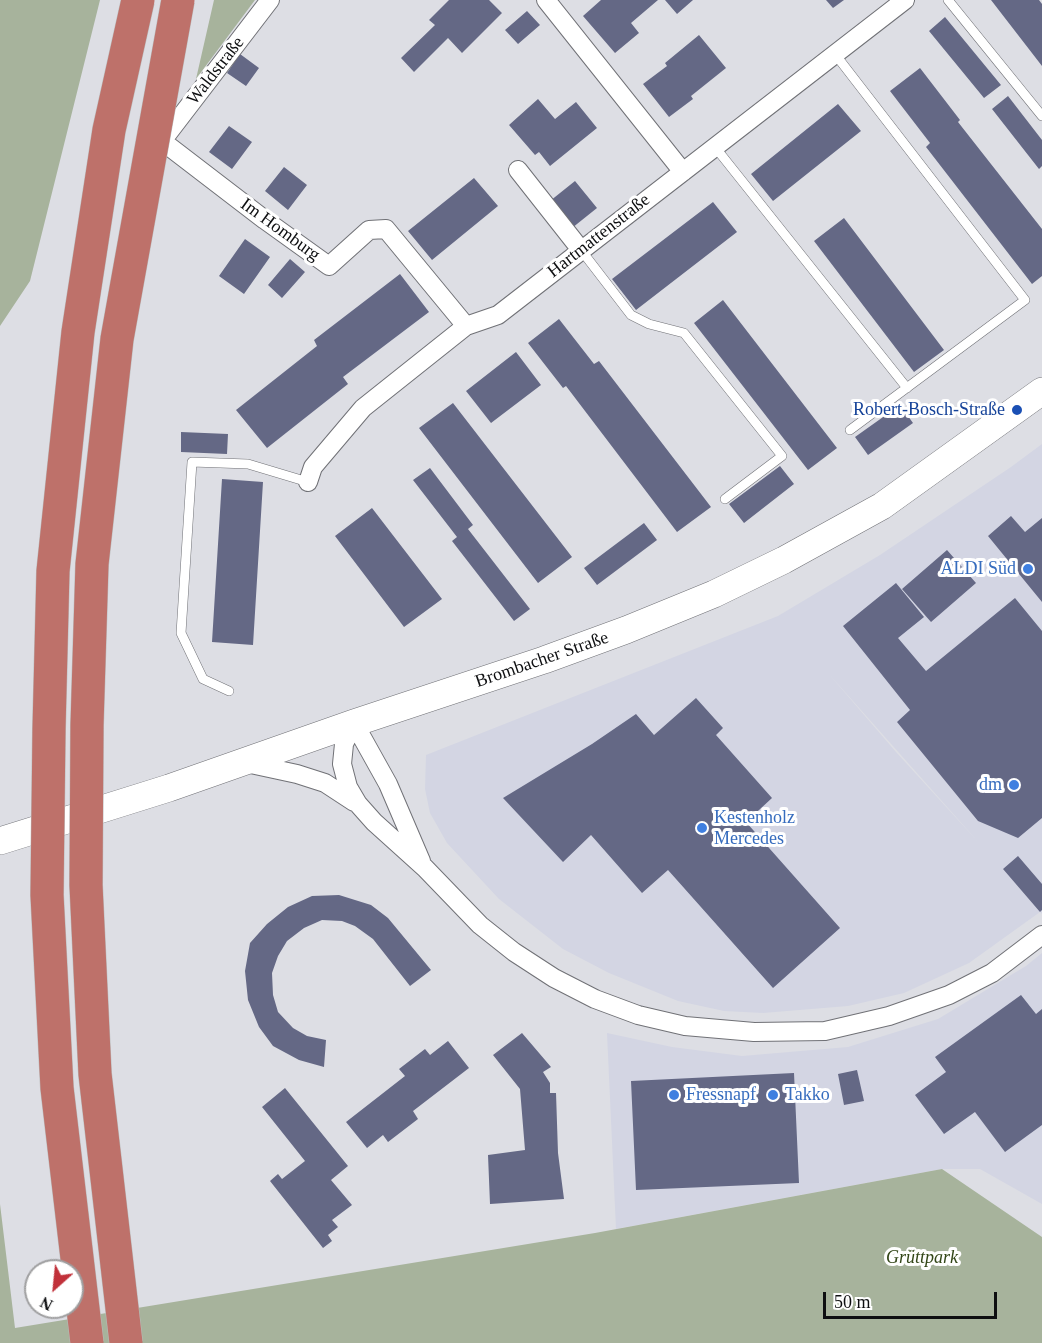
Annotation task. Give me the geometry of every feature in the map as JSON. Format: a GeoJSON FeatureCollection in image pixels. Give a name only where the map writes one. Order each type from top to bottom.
{"type":"FeatureCollection","features":[{"type":"Feature","properties":{"kind":"highway"},"geometry":{"type":"LineString","coordinates":[[87,1343],[57,1088],[47,896],[53,571],[80,321],[109,130],[138,0]]}},
{"type":"Feature","properties":{"kind":"highway"},"geometry":{"type":"LineString","coordinates":[[126,1343],[95,1074],[86,885],[87,725],[92,564],[117,339],[178,0]]}},
{"type":"Feature","properties":{"kind":"main road","name":"Brombacher Straße"},"geometry":{"type":"LineString","coordinates":[[0,841],[244,763],[354,723],[575,649],[724,589],[784,560],[882,506],[1042,391]]}},
{"type":"Feature","properties":{"kind":"street","name":"Waldstraße"},"geometry":{"type":"LineString","coordinates":[[162,141],[270,0]]}},
{"type":"Feature","properties":{"kind":"street"},"geometry":{"type":"LineString","coordinates":[[546,0],[682,172]]}},
{"type":"Feature","properties":{"kind":"street","name":"Hartmattenstraße"},"geometry":{"type":"LineString","coordinates":[[308,482],[313,467],[363,408],[466,326],[498,315],[905,0]]}},
{"type":"Feature","properties":{"kind":"street","name":"Im Homburg"},"geometry":{"type":"LineString","coordinates":[[162,141],[329,266],[369,230],[386,230],[466,326]]}},
{"type":"Feature","properties":{"kind":"street"},"geometry":{"type":"LineString","coordinates":[[518,170],[581,250]]}},
{"type":"Feature","properties":{"kind":"street"},"geometry":{"type":"LineString","coordinates":[[354,723],[344,744],[342,764],[348,786],[358,804],[374,822],[425,868],[480,925],[514,952],[554,978],[595,999],[638,1015],[684,1026],[754,1032],[825,1031],[889,1016],[949,995],[992,973],[1042,935]]}},
{"type":"Feature","properties":{"kind":"street"},"geometry":{"type":"LineString","coordinates":[[354,723],[388,784],[425,868]]}},
{"type":"Feature","properties":{"kind":"street"},"geometry":{"type":"LineString","coordinates":[[244,763],[297,774],[325,783],[358,804]]}},
{"type":"Feature","properties":{"kind":"lane"},"geometry":{"type":"LineString","coordinates":[[948,0],[1042,116]]}},
{"type":"Feature","properties":{"kind":"lane"},"geometry":{"type":"LineString","coordinates":[[835,54],[1025,300],[850,430]]}},
{"type":"Feature","properties":{"kind":"lane"},"geometry":{"type":"LineString","coordinates":[[715,147],[907,388]]}},
{"type":"Feature","properties":{"kind":"lane"},"geometry":{"type":"LineString","coordinates":[[581,250],[631,315],[648,324],[684,333],[782,456],[725,499]]}},
{"type":"Feature","properties":{"kind":"lane"},"geometry":{"type":"LineString","coordinates":[[230,691],[203,679],[181,633],[192,462],[248,464],[308,482]]}},
{"type":"Feature","properties":{"kind":"shaded area","name":"Kestenholz Mercedes"},"geometry":{"type":"Polygon","coordinates":[[[1042,444],[1042,914],[1040,912],[969,963],[904,993],[848,1006],[763,1013],[724,1011],[678,1001],[609,973],[563,949],[499,899],[447,843],[430,813],[425,789],[426,755],[778,616],[880,555],[1042,444]],[[828,673],[896,752],[980,844],[828,673]]]}},
{"type":"Feature","properties":{"kind":"shaded area"},"geometry":{"type":"Polygon","coordinates":[[[1042,953],[1042,1204],[980,1169],[942,1169],[616,1229],[607,1033],[672,1047],[742,1056],[848,1047],[938,1019],[1026,966],[1042,953]]]}},
{"type":"Feature","properties":{"kind":"green space"},"geometry":{"type":"Polygon","coordinates":[[[0,0],[100,0],[30,281],[0,326],[0,0]]]}},
{"type":"Feature","properties":{"kind":"green space"},"geometry":{"type":"Polygon","coordinates":[[[214,0],[255,0],[196,79],[214,0]]]}},
{"type":"Feature","properties":{"kind":"green space","name":"Grüttpark"},"geometry":{"type":"Polygon","coordinates":[[[942,1169],[1042,1237],[1042,1343],[0,1343],[0,1204],[15,1328],[70,1319],[84,1319],[84,1317],[595,1233],[942,1169]]]}},
{"type":"Feature","properties":{"kind":"building"},"geometry":{"type":"Polygon","coordinates":[[[449,0],[489,0],[502,13],[462,53],[448,38],[414,72],[401,58],[435,25],[429,20],[449,0]]]}},
{"type":"Feature","properties":{"kind":"building"},"geometry":{"type":"Polygon","coordinates":[[[601,0],[658,0],[631,23],[639,33],[615,53],[583,16],[601,0]]]}},
{"type":"Feature","properties":{"kind":"building"},"geometry":{"type":"Polygon","coordinates":[[[665,0],[693,0],[677,14],[665,0]]]}},
{"type":"Feature","properties":{"kind":"building"},"geometry":{"type":"Polygon","coordinates":[[[826,0],[844,0],[833,8],[826,0]]]}},
{"type":"Feature","properties":{"kind":"building"},"geometry":{"type":"Polygon","coordinates":[[[991,0],[1039,0],[1042,4],[1042,66],[991,0]]]}},
{"type":"Feature","properties":{"kind":"building"},"geometry":{"type":"Polygon","coordinates":[[[527,11],[540,25],[518,44],[505,30],[527,11]]]}},
{"type":"Feature","properties":{"kind":"building"},"geometry":{"type":"Polygon","coordinates":[[[945,17],[1001,85],[984,98],[929,31],[945,17]]]}},
{"type":"Feature","properties":{"kind":"building"},"geometry":{"type":"Polygon","coordinates":[[[699,35],[726,68],[691,96],[693,99],[669,117],[643,84],[667,66],[665,63],[699,35]]]}},
{"type":"Feature","properties":{"kind":"building"},"geometry":{"type":"Polygon","coordinates":[[[240,54],[259,68],[246,86],[227,73],[240,54]]]}},
{"type":"Feature","properties":{"kind":"building"},"geometry":{"type":"Polygon","coordinates":[[[920,68],[960,120],[958,122],[1042,229],[1042,276],[1032,284],[926,147],[930,143],[890,91],[920,68]]]}},
{"type":"Feature","properties":{"kind":"building"},"geometry":{"type":"Polygon","coordinates":[[[1008,96],[1042,140],[1042,166],[1039,169],[992,109],[1008,96]]]}},
{"type":"Feature","properties":{"kind":"building"},"geometry":{"type":"Polygon","coordinates":[[[538,99],[555,119],[576,102],[597,128],[550,166],[539,152],[535,155],[509,125],[538,99]]]}},
{"type":"Feature","properties":{"kind":"building"},"geometry":{"type":"Polygon","coordinates":[[[838,104],[861,131],[773,201],[751,174],[838,104]]]}},
{"type":"Feature","properties":{"kind":"building"},"geometry":{"type":"Polygon","coordinates":[[[229,126],[252,142],[232,169],[209,152],[229,126]]]}},
{"type":"Feature","properties":{"kind":"building"},"geometry":{"type":"Polygon","coordinates":[[[284,167],[307,185],[288,210],[265,191],[284,167]]]}},
{"type":"Feature","properties":{"kind":"building"},"geometry":{"type":"Polygon","coordinates":[[[474,178],[498,206],[432,260],[408,231],[474,178]]]}},
{"type":"Feature","properties":{"kind":"building"},"geometry":{"type":"Polygon","coordinates":[[[575,181],[597,208],[572,228],[550,201],[575,181]]]}},
{"type":"Feature","properties":{"kind":"building"},"geometry":{"type":"Polygon","coordinates":[[[713,202],[737,232],[636,310],[612,279],[713,202]]]}},
{"type":"Feature","properties":{"kind":"building"},"geometry":{"type":"Polygon","coordinates":[[[844,218],[944,350],[914,372],[814,241],[844,218]]]}},
{"type":"Feature","properties":{"kind":"building"},"geometry":{"type":"Polygon","coordinates":[[[245,239],[270,257],[244,294],[219,276],[245,239]]]}},
{"type":"Feature","properties":{"kind":"building"},"geometry":{"type":"Polygon","coordinates":[[[290,259],[305,272],[282,298],[268,285],[290,259]]]}},
{"type":"Feature","properties":{"kind":"building"},"geometry":{"type":"Polygon","coordinates":[[[400,274],[429,312],[343,377],[348,384],[267,448],[236,410],[317,346],[314,340],[400,274]]]}},
{"type":"Feature","properties":{"kind":"building"},"geometry":{"type":"Polygon","coordinates":[[[723,300],[837,448],[808,470],[694,323],[723,300]]]}},
{"type":"Feature","properties":{"kind":"building"},"geometry":{"type":"Polygon","coordinates":[[[559,319],[594,364],[599,361],[711,507],[677,532],[566,386],[563,388],[528,343],[559,319]]]}},
{"type":"Feature","properties":{"kind":"building"},"geometry":{"type":"Polygon","coordinates":[[[516,352],[541,385],[491,423],[466,391],[516,352]]]}},
{"type":"Feature","properties":{"kind":"building"},"geometry":{"type":"Polygon","coordinates":[[[453,403],[572,557],[538,583],[419,428],[453,403]]]}},
{"type":"Feature","properties":{"kind":"building"},"geometry":{"type":"Polygon","coordinates":[[[900,405],[913,423],[868,455],[855,437],[900,405]]]}},
{"type":"Feature","properties":{"kind":"building"},"geometry":{"type":"Polygon","coordinates":[[[181,432],[228,434],[227,454],[181,452],[181,432]]]}},
{"type":"Feature","properties":{"kind":"building"},"geometry":{"type":"Polygon","coordinates":[[[780,466],[794,484],[744,523],[729,504],[780,466]]]}},
{"type":"Feature","properties":{"kind":"building"},"geometry":{"type":"Polygon","coordinates":[[[430,468],[473,525],[468,529],[530,609],[514,621],[452,541],[457,537],[413,480],[430,468]]]}},
{"type":"Feature","properties":{"kind":"building"},"geometry":{"type":"Polygon","coordinates":[[[222,479],[263,482],[253,645],[212,642],[222,479]]]}},
{"type":"Feature","properties":{"kind":"building"},"geometry":{"type":"Polygon","coordinates":[[[372,508],[442,599],[404,627],[335,536],[372,508]]]}},
{"type":"Feature","properties":{"kind":"building","name":"ALDI Süd"},"geometry":{"type":"Polygon","coordinates":[[[1011,516],[1025,532],[1042,518],[1042,602],[988,536],[1011,516]]]}},
{"type":"Feature","properties":{"kind":"building"},"geometry":{"type":"Polygon","coordinates":[[[644,523],[657,540],[597,585],[584,568],[644,523]]]}},
{"type":"Feature","properties":{"kind":"building"},"geometry":{"type":"Polygon","coordinates":[[[947,550],[976,583],[931,622],[902,589],[947,550]]]}},
{"type":"Feature","properties":{"kind":"building"},"geometry":{"type":"Polygon","coordinates":[[[896,583],[924,617],[898,638],[926,671],[1015,598],[1042,631],[1042,818],[1018,838],[978,821],[897,722],[910,710],[843,626],[896,583]]]}},
{"type":"Feature","properties":{"kind":"building"},"geometry":{"type":"Polygon","coordinates":[[[696,698],[723,728],[716,735],[772,798],[746,822],[840,928],[773,988],[668,870],[642,893],[591,835],[563,862],[503,798],[592,744],[636,714],[654,735],[696,698]]]}},
{"type":"Feature","properties":{"kind":"building"},"geometry":{"type":"Polygon","coordinates":[[[1018,856],[1042,884],[1042,910],[1040,912],[1003,869],[1018,856]]]}},
{"type":"Feature","properties":{"kind":"building"},"geometry":{"type":"Polygon","coordinates":[[[339,895],[371,905],[388,918],[431,970],[410,986],[373,939],[355,926],[342,921],[322,920],[304,928],[287,941],[272,973],[273,995],[278,1012],[293,1028],[307,1036],[326,1040],[324,1067],[299,1060],[273,1046],[259,1027],[248,1000],[245,971],[250,943],[267,924],[288,907],[312,896],[339,895]]]}},
{"type":"Feature","properties":{"kind":"building"},"geometry":{"type":"Polygon","coordinates":[[[1021,995],[1036,1014],[1042,1009],[1042,1125],[1005,1152],[975,1112],[944,1134],[915,1095],[946,1072],[935,1057],[1021,995]]]}},
{"type":"Feature","properties":{"kind":"building"},"geometry":{"type":"Polygon","coordinates":[[[522,1033],[551,1067],[543,1072],[550,1083],[550,1093],[556,1093],[558,1153],[564,1199],[490,1204],[488,1155],[525,1150],[520,1089],[493,1055],[522,1033]]]}},
{"type":"Feature","properties":{"kind":"building"},"geometry":{"type":"Polygon","coordinates":[[[448,1041],[469,1068],[413,1111],[418,1119],[388,1142],[383,1135],[367,1148],[346,1122],[405,1076],[399,1069],[425,1049],[430,1055],[448,1041]]]}},
{"type":"Feature","properties":{"kind":"building"},"geometry":{"type":"Polygon","coordinates":[[[857,1070],[864,1101],[844,1105],[838,1074],[857,1070]]]}},
{"type":"Feature","properties":{"kind":"building"},"geometry":{"type":"Polygon","coordinates":[[[794,1073],[799,1183],[636,1190],[631,1081],[794,1073]]]}},
{"type":"Feature","properties":{"kind":"building"},"geometry":{"type":"Polygon","coordinates":[[[285,1088],[348,1166],[331,1180],[352,1205],[332,1220],[338,1227],[328,1235],[332,1241],[323,1248],[270,1181],[278,1174],[282,1179],[305,1161],[262,1107],[285,1088]]]}},
{"type":"Feature","properties":{"kind":"place","name":"Robert-Bosch-Straße"},"geometry":{"type":"Point","coordinates":[1017,410]}},
{"type":"Feature","properties":{"kind":"place","name":"ALDI Süd"},"geometry":{"type":"Point","coordinates":[1028,569]}},
{"type":"Feature","properties":{"kind":"place","name":"dm"},"geometry":{"type":"Point","coordinates":[1014,785]}},
{"type":"Feature","properties":{"kind":"place","name":"Kestenholz Mercedes"},"geometry":{"type":"Point","coordinates":[702,828]}},
{"type":"Feature","properties":{"kind":"place","name":"Fressnapf"},"geometry":{"type":"Point","coordinates":[674,1095]}},
{"type":"Feature","properties":{"kind":"place","name":"Takko"},"geometry":{"type":"Point","coordinates":[773,1095]}}]}
